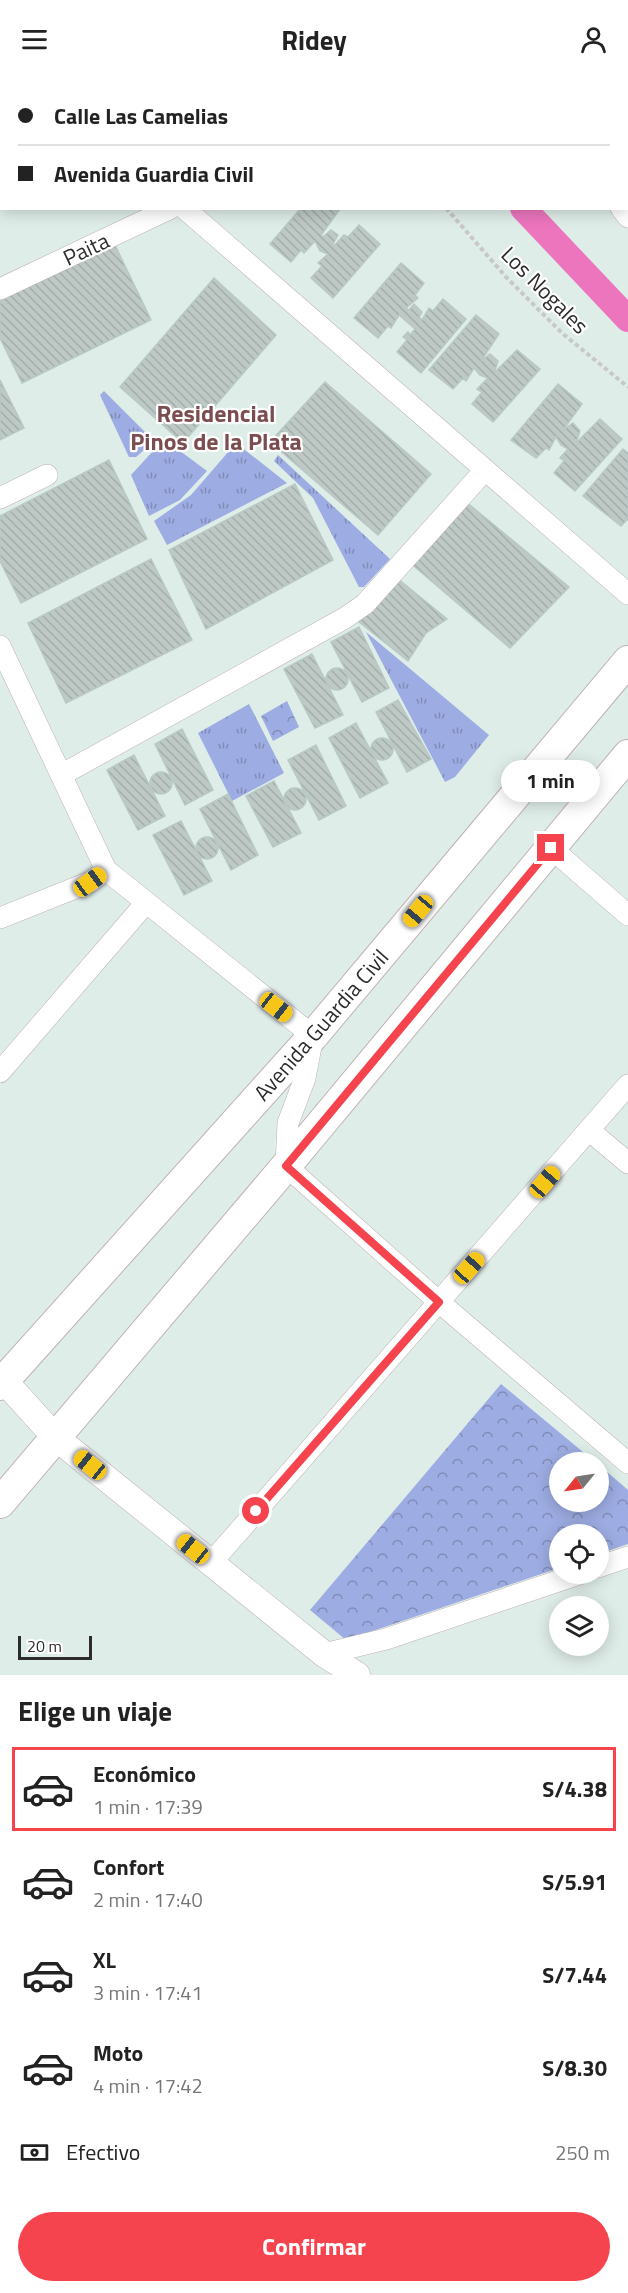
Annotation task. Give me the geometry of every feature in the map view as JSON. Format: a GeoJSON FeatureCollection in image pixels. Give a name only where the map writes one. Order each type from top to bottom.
{"type":"FeatureCollection","features":[{"type":"Feature","properties":{"kind":"main road","name":"Avenida Guardia Civil"},"geometry":{"type":"LineString","coordinates":[[1,1381],[313,1036],[628,661]]}},
{"type":"Feature","properties":{"kind":"main road"},"geometry":{"type":"LineString","coordinates":[[0,1503],[286,1166],[628,755]]}},
{"type":"Feature","properties":{"kind":"street","name":"Paita"},"geometry":{"type":"LineString","coordinates":[[0,289],[142,215],[163,210]]}},
{"type":"Feature","properties":{"kind":"street"},"geometry":{"type":"LineString","coordinates":[[186,210],[628,594]]}},
{"type":"Feature","properties":{"kind":"street"},"geometry":{"type":"LineString","coordinates":[[61,775],[345,618],[365,604],[485,470]]}},
{"type":"Feature","properties":{"kind":"street"},"geometry":{"type":"LineString","coordinates":[[0,498],[47,476]]}},
{"type":"Feature","properties":{"kind":"street"},"geometry":{"type":"LineString","coordinates":[[0,646],[106,870],[145,904],[313,1036],[305,1078],[288,1123],[286,1166],[439,1302],[628,1463]]}},
{"type":"Feature","properties":{"kind":"street"},"geometry":{"type":"LineString","coordinates":[[551,848],[628,915]]}},
{"type":"Feature","properties":{"kind":"street"},"geometry":{"type":"LineString","coordinates":[[0,918],[90,882],[106,870]]}},
{"type":"Feature","properties":{"kind":"street"},"geometry":{"type":"LineString","coordinates":[[0,1072],[145,904]]}},
{"type":"Feature","properties":{"kind":"street"},"geometry":{"type":"LineString","coordinates":[[211,1563],[628,1086]]}},
{"type":"Feature","properties":{"kind":"street"},"geometry":{"type":"LineString","coordinates":[[590,1131],[628,1163]]}},
{"type":"Feature","properties":{"kind":"street"},"geometry":{"type":"LineString","coordinates":[[1,1381],[55,1437],[324,1654],[357,1675]]}},
{"type":"Feature","properties":{"kind":"street"},"geometry":{"type":"LineString","coordinates":[[609,1563],[628,1557]]}},
{"type":"Feature","properties":{"kind":"street"},"geometry":{"type":"LineString","coordinates":[[324,1654],[386,1639],[549,1584]]}},
{"type":"Feature","properties":{"kind":"path","name":"Los Nogales"},"geometry":{"type":"LineString","coordinates":[[448,210],[506,277],[562,333],[628,387]]}},
{"type":"Feature","properties":{"kind":"green space"},"geometry":{"type":"Polygon","coordinates":[[[104,391],[154,441],[136,457],[129,457],[100,395],[104,391]]]}},
{"type":"Feature","properties":{"kind":"green space"},"geometry":{"type":"Polygon","coordinates":[[[164,439],[207,471],[180,500],[149,516],[131,475],[164,439]]]}},
{"type":"Feature","properties":{"kind":"green space"},"geometry":{"type":"Polygon","coordinates":[[[236,443],[287,483],[167,545],[154,521],[191,495],[236,443]]]}},
{"type":"Feature","properties":{"kind":"green space"},"geometry":{"type":"Polygon","coordinates":[[[278,455],[390,559],[364,587],[359,587],[313,498],[274,461],[278,455]]]}},
{"type":"Feature","properties":{"kind":"green space"},"geometry":{"type":"Polygon","coordinates":[[[366,632],[489,735],[455,777],[445,782],[366,632]]]}},
{"type":"Feature","properties":{"kind":"green space"},"geometry":{"type":"Polygon","coordinates":[[[287,701],[299,727],[273,741],[261,716],[287,701]]]}},
{"type":"Feature","properties":{"kind":"green space"},"geometry":{"type":"Polygon","coordinates":[[[249,704],[284,773],[232,801],[198,733],[249,704]]]}},
{"type":"Feature","properties":{"kind":"green space"},"geometry":{"type":"Polygon","coordinates":[[[501,1384],[583,1452],[549,1452],[549,1512],[609,1512],[609,1474],[628,1490],[628,1544],[609,1551],[609,1524],[549,1524],[549,1571],[346,1640],[310,1610],[501,1384]]]}},
{"type":"Feature","properties":{"kind":"building"},"geometry":{"type":"Polygon","coordinates":[[[299,210],[339,210],[321,235],[323,237],[331,230],[338,235],[334,246],[344,235],[348,237],[359,225],[380,244],[333,298],[311,278],[322,266],[318,263],[328,254],[320,251],[315,241],[304,253],[301,250],[291,262],[270,244],[299,210]]]}},
{"type":"Feature","properties":{"kind":"building"},"geometry":{"type":"Polygon","coordinates":[[[114,243],[151,320],[22,383],[0,338],[0,298],[114,243]]]}},
{"type":"Feature","properties":{"kind":"building"},"geometry":{"type":"Polygon","coordinates":[[[401,263],[424,283],[415,295],[418,298],[406,308],[409,310],[414,304],[422,312],[419,317],[422,320],[429,308],[433,311],[443,299],[466,319],[421,373],[397,352],[407,340],[403,337],[408,332],[410,335],[415,329],[399,315],[391,328],[388,326],[378,338],[354,318],[401,263]]]}},
{"type":"Feature","properties":{"kind":"building"},"geometry":{"type":"Polygon","coordinates":[[[214,278],[276,335],[183,443],[120,387],[214,278]]]}},
{"type":"Feature","properties":{"kind":"building"},"geometry":{"type":"Polygon","coordinates":[[[476,315],[499,334],[481,361],[490,354],[498,361],[494,373],[517,350],[540,369],[493,422],[472,404],[482,392],[477,389],[488,378],[480,375],[474,368],[466,381],[463,378],[453,389],[429,370],[476,315]]]}},
{"type":"Feature","properties":{"kind":"building"},"geometry":{"type":"Polygon","coordinates":[[[0,380],[24,428],[0,440],[0,380]]]}},
{"type":"Feature","properties":{"kind":"building"},"geometry":{"type":"Polygon","coordinates":[[[325,382],[431,474],[378,535],[270,442],[325,382]]]}},
{"type":"Feature","properties":{"kind":"building"},"geometry":{"type":"Polygon","coordinates":[[[558,384],[582,404],[563,430],[573,423],[580,431],[576,443],[600,419],[622,439],[575,491],[554,473],[564,461],[560,458],[568,449],[561,445],[556,437],[549,450],[546,448],[536,458],[511,440],[558,384]]]}},
{"type":"Feature","properties":{"kind":"building"},"geometry":{"type":"Polygon","coordinates":[[[623,449],[628,453],[628,519],[621,526],[583,496],[623,449]]]}},
{"type":"Feature","properties":{"kind":"building"},"geometry":{"type":"Polygon","coordinates":[[[109,460],[147,539],[21,603],[0,561],[0,516],[109,460]]]}},
{"type":"Feature","properties":{"kind":"building"},"geometry":{"type":"Polygon","coordinates":[[[295,484],[333,560],[206,629],[169,550],[295,484]]]}},
{"type":"Feature","properties":{"kind":"building"},"geometry":{"type":"Polygon","coordinates":[[[465,501],[569,587],[510,648],[409,562],[465,501]]]}},
{"type":"Feature","properties":{"kind":"building"},"geometry":{"type":"Polygon","coordinates":[[[151,559],[192,640],[66,703],[28,623],[151,559]]]}},
{"type":"Feature","properties":{"kind":"building"},"geometry":{"type":"Polygon","coordinates":[[[397,578],[447,619],[426,633],[408,661],[359,622],[397,578]]]}},
{"type":"Feature","properties":{"kind":"building"},"geometry":{"type":"Polygon","coordinates":[[[359,627],[389,688],[362,702],[331,642],[359,627]]]}},
{"type":"Feature","properties":{"kind":"building"},"geometry":{"type":"Polygon","coordinates":[[[312,654],[343,715],[315,728],[284,669],[312,654]]]}},
{"type":"Feature","properties":{"kind":"building"},"geometry":{"type":"Polygon","coordinates":[[[337,668],[345,671],[348,679],[345,687],[337,690],[329,687],[326,679],[329,671],[337,668]]]}},
{"type":"Feature","properties":{"kind":"building"},"geometry":{"type":"Polygon","coordinates":[[[398,700],[431,759],[407,772],[376,712],[398,700]]]}},
{"type":"Feature","properties":{"kind":"building"},"geometry":{"type":"Polygon","coordinates":[[[356,723],[388,783],[360,798],[329,738],[356,723]]]}},
{"type":"Feature","properties":{"kind":"building"},"geometry":{"type":"Polygon","coordinates":[[[182,729],[213,790],[185,805],[155,744],[182,729]]]}},
{"type":"Feature","properties":{"kind":"building"},"geometry":{"type":"Polygon","coordinates":[[[382,738],[390,741],[393,749],[390,757],[382,760],[374,757],[371,749],[374,741],[382,738]]]}},
{"type":"Feature","properties":{"kind":"building"},"geometry":{"type":"Polygon","coordinates":[[[316,745],[346,806],[319,820],[288,760],[316,745]]]}},
{"type":"Feature","properties":{"kind":"building"},"geometry":{"type":"Polygon","coordinates":[[[134,755],[165,816],[138,830],[107,770],[134,755]]]}},
{"type":"Feature","properties":{"kind":"building"},"geometry":{"type":"Polygon","coordinates":[[[161,772],[169,775],[172,783],[169,791],[161,794],[153,791],[150,783],[153,775],[161,772]]]}},
{"type":"Feature","properties":{"kind":"building"},"geometry":{"type":"Polygon","coordinates":[[[274,781],[301,833],[273,847],[246,796],[274,781]]]}},
{"type":"Feature","properties":{"kind":"building"},"geometry":{"type":"Polygon","coordinates":[[[295,788],[303,791],[306,799],[303,807],[295,810],[287,807],[284,799],[287,791],[295,788]]]}},
{"type":"Feature","properties":{"kind":"building"},"geometry":{"type":"Polygon","coordinates":[[[228,794],[258,855],[231,870],[200,809],[228,794]]]}},
{"type":"Feature","properties":{"kind":"building"},"geometry":{"type":"Polygon","coordinates":[[[181,821],[212,881],[184,895],[153,835],[181,821]]]}},
{"type":"Feature","properties":{"kind":"building"},"geometry":{"type":"Polygon","coordinates":[[[207,837],[215,840],[218,848],[215,856],[207,859],[199,856],[196,848],[199,840],[207,837]]]}},
{"type":"Feature","properties":{"kind":"waterway"},"geometry":{"type":"LineString","coordinates":[[525,210],[628,319]]}},
{"type":"Feature","properties":{"kind":"district","name":"Residencial Pinos de la Plata"},"geometry":{"type":"Point","coordinates":[216,428]}},
{"type":"Feature","properties":{"kind":"route"},"geometry":{"type":"LineString","coordinates":[[256,1511],[439,1302],[286,1166],[551,848]]}}]}
